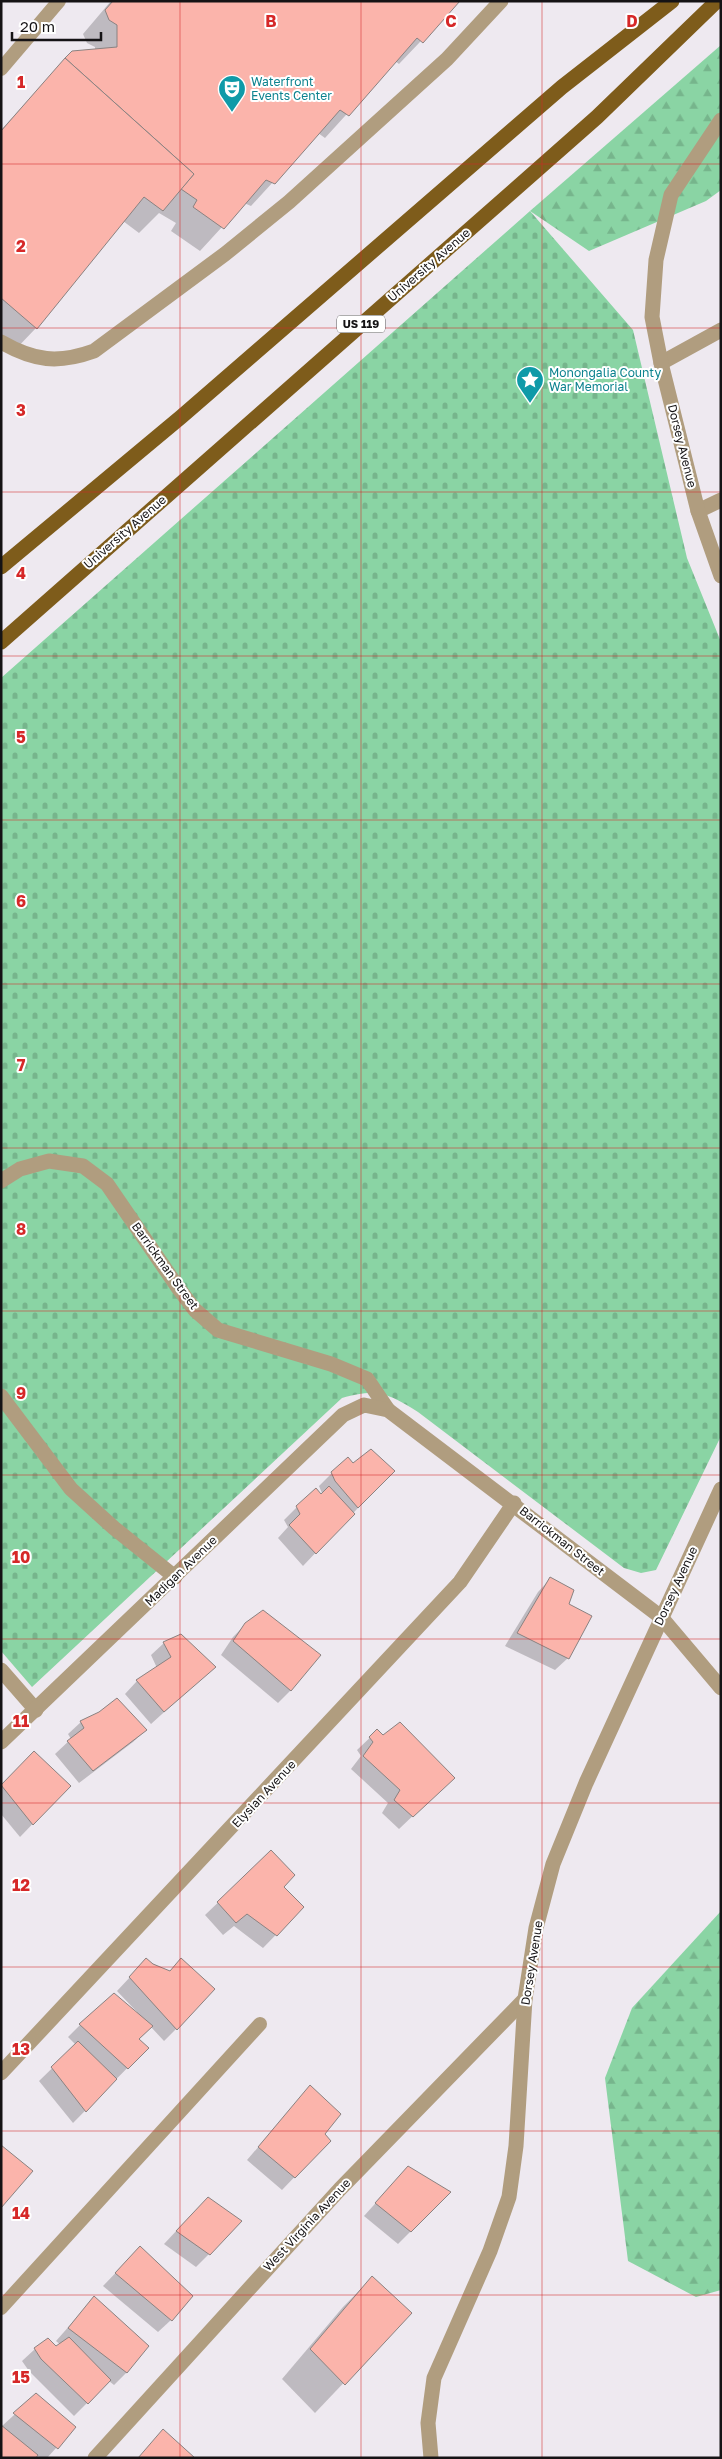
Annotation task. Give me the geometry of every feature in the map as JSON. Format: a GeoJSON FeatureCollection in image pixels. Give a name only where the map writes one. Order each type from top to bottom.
{"type":"FeatureCollection","features":[{"type":"Feature","properties":{"kind":"main road"},"geometry":{"type":"LineString","coordinates":[[1,567],[181,417],[562,87],[672,1]]}},
{"type":"Feature","properties":{"kind":"main road","name":"University Avenue"},"geometry":{"type":"LineString","coordinates":[[1,642],[597,117],[717,1]]}},
{"type":"Feature","properties":{"kind":"street"},"geometry":{"type":"LineString","coordinates":[[1,342],[22,354],[45,359],[72,359],[94,351],[225,254],[289,202],[447,59],[501,1]]}},
{"type":"Feature","properties":{"kind":"street","name":"Dorsey Avenue"},"geometry":{"type":"LineString","coordinates":[[721,120],[671,195],[656,260],[652,317],[661,363],[698,511],[721,576]]}},
{"type":"Feature","properties":{"kind":"street"},"geometry":{"type":"LineString","coordinates":[[661,363],[721,330]]}},
{"type":"Feature","properties":{"kind":"street"},"geometry":{"type":"LineString","coordinates":[[698,511],[721,500]]}},
{"type":"Feature","properties":{"kind":"street","name":"Barrickman Street"},"geometry":{"type":"LineString","coordinates":[[1,1181],[20,1169],[48,1161],[83,1166],[107,1184],[179,1289],[195,1310],[218,1330],[331,1364],[367,1379],[388,1410],[514,1503],[662,1617],[721,1688]]}},
{"type":"Feature","properties":{"kind":"street"},"geometry":{"type":"LineString","coordinates":[[1,1396],[72,1489],[114,1528],[175,1577]]}},
{"type":"Feature","properties":{"kind":"street","name":"Barrickman Street"},"geometry":{"type":"LineString","coordinates":[[364,1405],[388,1410]]}},
{"type":"Feature","properties":{"kind":"street","name":"Madigan Avenue"},"geometry":{"type":"LineString","coordinates":[[1,1742],[343,1415],[364,1405]]}},
{"type":"Feature","properties":{"kind":"street","name":"Dorsey Avenue"},"geometry":{"type":"LineString","coordinates":[[431,2458],[428,2424],[434,2378],[490,2251],[509,2197],[516,2146],[525,1999],[536,1928],[554,1864],[586,1784],[721,1489]]}},
{"type":"Feature","properties":{"kind":"street","name":"Elysian Avenue"},"geometry":{"type":"LineString","coordinates":[[1,2073],[460,1582],[514,1503]]}},
{"type":"Feature","properties":{"kind":"street"},"geometry":{"type":"LineString","coordinates":[[1,1670],[36,1710]]}},
{"type":"Feature","properties":{"kind":"street","name":"West Virginia Avenue"},"geometry":{"type":"LineString","coordinates":[[95,2458],[340,2189],[525,1999]]}},
{"type":"Feature","properties":{"kind":"lane"},"geometry":{"type":"LineString","coordinates":[[1,69],[59,1]]}},
{"type":"Feature","properties":{"kind":"lane"},"geometry":{"type":"LineString","coordinates":[[1,2308],[260,2024]]}},
{"type":"Feature","properties":{"kind":"green space"},"geometry":{"type":"Polygon","coordinates":[[[721,45],[721,190],[706,201],[589,251],[530,211],[721,45]]]}},
{"type":"Feature","properties":{"kind":"green space"},"geometry":{"type":"Polygon","coordinates":[[[530,211],[633,330],[687,558],[721,642],[721,1436],[656,1570],[641,1573],[624,1568],[418,1412],[398,1400],[374,1393],[364,1393],[342,1398],[32,1687],[1,1651],[1,678],[530,211]]]}},
{"type":"Feature","properties":{"kind":"green space"},"geometry":{"type":"Polygon","coordinates":[[[721,1911],[721,2290],[696,2297],[628,2261],[605,2078],[632,2008],[721,1911]]]}},
{"type":"Feature","properties":{"kind":"building","name":"Waterfront Events Center"},"geometry":{"type":"Polygon","coordinates":[[[113,1],[460,1],[423,43],[417,38],[349,116],[340,110],[275,184],[266,180],[224,229],[193,207],[197,200],[181,189],[194,174],[65,58],[72,51],[117,47],[117,25],[109,20],[105,10],[113,1]]]}},
{"type":"Feature","properties":{"kind":"building"},"geometry":{"type":"Polygon","coordinates":[[[65,58],[194,174],[163,211],[144,197],[37,329],[1,298],[1,131],[65,58]]]}},
{"type":"Feature","properties":{"kind":"building"},"geometry":{"type":"Polygon","coordinates":[[[371,1449],[395,1471],[358,1508],[335,1481],[331,1472],[348,1457],[353,1463],[371,1449]]]}},
{"type":"Feature","properties":{"kind":"building"},"geometry":{"type":"Polygon","coordinates":[[[329,1486],[355,1514],[316,1554],[289,1525],[300,1514],[296,1506],[316,1488],[321,1494],[329,1486]]]}},
{"type":"Feature","properties":{"kind":"building"},"geometry":{"type":"Polygon","coordinates":[[[550,1577],[574,1590],[569,1604],[592,1616],[569,1659],[517,1633],[550,1577]]]}},
{"type":"Feature","properties":{"kind":"building"},"geometry":{"type":"Polygon","coordinates":[[[263,1610],[321,1655],[291,1691],[233,1641],[245,1623],[263,1610]]]}},
{"type":"Feature","properties":{"kind":"building"},"geometry":{"type":"Polygon","coordinates":[[[181,1634],[216,1667],[164,1712],[136,1680],[171,1657],[163,1642],[181,1634]]]}},
{"type":"Feature","properties":{"kind":"building"},"geometry":{"type":"Polygon","coordinates":[[[117,1698],[147,1730],[93,1771],[67,1741],[84,1728],[80,1721],[99,1712],[117,1698]]]}},
{"type":"Feature","properties":{"kind":"building"},"geometry":{"type":"Polygon","coordinates":[[[400,1722],[455,1778],[413,1817],[394,1800],[400,1790],[363,1756],[373,1742],[369,1737],[377,1729],[383,1735],[400,1722]]]}},
{"type":"Feature","properties":{"kind":"building"},"geometry":{"type":"Polygon","coordinates":[[[34,1751],[71,1786],[33,1825],[1,1785],[34,1751]]]}},
{"type":"Feature","properties":{"kind":"building"},"geometry":{"type":"Polygon","coordinates":[[[271,1850],[295,1875],[284,1887],[304,1907],[277,1936],[247,1914],[236,1923],[217,1902],[271,1850]]]}},
{"type":"Feature","properties":{"kind":"building"},"geometry":{"type":"Polygon","coordinates":[[[146,1958],[153,1964],[170,1971],[181,1958],[215,1989],[177,2030],[129,1977],[146,1958]]]}},
{"type":"Feature","properties":{"kind":"building"},"geometry":{"type":"Polygon","coordinates":[[[114,1993],[153,2026],[139,2039],[149,2048],[128,2069],[79,2024],[114,1993]]]}},
{"type":"Feature","properties":{"kind":"building"},"geometry":{"type":"Polygon","coordinates":[[[78,2041],[117,2079],[86,2112],[51,2067],[78,2041]]]}},
{"type":"Feature","properties":{"kind":"building"},"geometry":{"type":"Polygon","coordinates":[[[310,2085],[341,2114],[325,2134],[331,2141],[295,2178],[258,2147],[310,2085]]]}},
{"type":"Feature","properties":{"kind":"building"},"geometry":{"type":"Polygon","coordinates":[[[1,2145],[33,2171],[1,2208],[1,2145]]]}},
{"type":"Feature","properties":{"kind":"building"},"geometry":{"type":"Polygon","coordinates":[[[408,2166],[451,2192],[411,2232],[375,2203],[408,2166]]]}},
{"type":"Feature","properties":{"kind":"building"},"geometry":{"type":"Polygon","coordinates":[[[208,2197],[242,2221],[210,2255],[176,2231],[208,2197]]]}},
{"type":"Feature","properties":{"kind":"building"},"geometry":{"type":"Polygon","coordinates":[[[140,2246],[193,2296],[172,2321],[115,2273],[140,2246]]]}},
{"type":"Feature","properties":{"kind":"building"},"geometry":{"type":"Polygon","coordinates":[[[372,2276],[412,2313],[345,2385],[310,2349],[372,2276]]]}},
{"type":"Feature","properties":{"kind":"building"},"geometry":{"type":"Polygon","coordinates":[[[94,2296],[149,2346],[127,2373],[68,2328],[94,2296]]]}},
{"type":"Feature","properties":{"kind":"building"},"geometry":{"type":"Polygon","coordinates":[[[69,2337],[111,2380],[88,2404],[41,2359],[34,2348],[48,2338],[56,2346],[69,2337]]]}},
{"type":"Feature","properties":{"kind":"building"},"geometry":{"type":"Polygon","coordinates":[[[36,2393],[76,2427],[58,2449],[13,2413],[36,2393]]]}},
{"type":"Feature","properties":{"kind":"building"},"geometry":{"type":"Polygon","coordinates":[[[1,2425],[38,2455],[36,2458],[1,2458],[1,2425]]]}},
{"type":"Feature","properties":{"kind":"building"},"geometry":{"type":"Polygon","coordinates":[[[163,2429],[195,2458],[138,2458],[163,2429]]]}},
{"type":"Feature","properties":{"kind":"place","name":"Waterfront Events Center"},"geometry":{"type":"Point","coordinates":[232,113]}},
{"type":"Feature","properties":{"kind":"place","name":"Monongalia County War Memorial"},"geometry":{"type":"Point","coordinates":[530,404]}}]}
